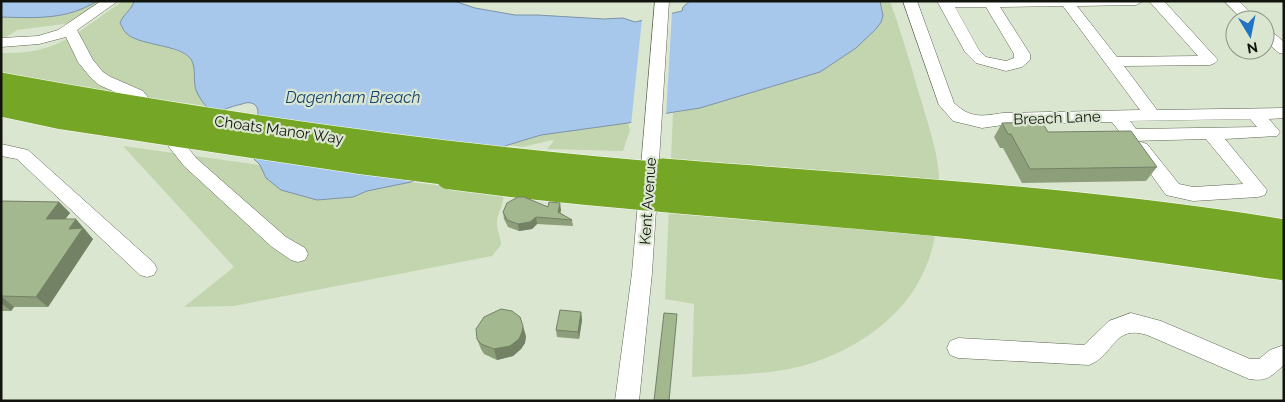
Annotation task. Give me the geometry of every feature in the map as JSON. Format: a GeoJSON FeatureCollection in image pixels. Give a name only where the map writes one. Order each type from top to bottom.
{"type":"FeatureCollection","features":[{"type":"Feature","properties":{"kind":"highway","name":"Choats Manor Way"},"geometry":{"type":"LineString","coordinates":[[1,84],[219,122],[368,142],[556,176]]}},
{"type":"Feature","properties":{"kind":"highway","name":"Choats Manor Way"},"geometry":{"type":"LineString","coordinates":[[1,105],[62,118],[356,162],[556,176]]}},
{"type":"Feature","properties":{"kind":"highway"},"geometry":{"type":"LineString","coordinates":[[556,176],[1053,204],[1284,234]]}},
{"type":"Feature","properties":{"kind":"highway"},"geometry":{"type":"LineString","coordinates":[[556,176],[1150,245],[1284,265]]}},
{"type":"Feature","properties":{"kind":"street"},"geometry":{"type":"LineString","coordinates":[[1,43],[39,40],[67,30],[111,1]]}},
{"type":"Feature","properties":{"kind":"street","name":"Breach Lane"},"geometry":{"type":"LineString","coordinates":[[910,1],[947,105],[959,117],[982,122],[1003,119],[1284,113]]}},
{"type":"Feature","properties":{"kind":"street"},"geometry":{"type":"LineString","coordinates":[[944,1],[974,52],[981,60],[1006,66],[1017,64],[1022,60],[1022,54],[990,4]]}},
{"type":"Feature","properties":{"kind":"street"},"geometry":{"type":"LineString","coordinates":[[944,1],[959,4],[1136,1]]}},
{"type":"Feature","properties":{"kind":"street"},"geometry":{"type":"LineString","coordinates":[[1113,62],[1210,60],[1156,1]]}},
{"type":"Feature","properties":{"kind":"street"},"geometry":{"type":"LineString","coordinates":[[1231,1],[1241,10]]}},
{"type":"Feature","properties":{"kind":"street"},"geometry":{"type":"LineString","coordinates":[[1067,2],[1153,116]]}},
{"type":"Feature","properties":{"kind":"street","name":"Kent Avenue"},"geometry":{"type":"LineString","coordinates":[[627,401],[633,363],[642,273],[662,6]]}},
{"type":"Feature","properties":{"kind":"street"},"geometry":{"type":"LineString","coordinates":[[67,30],[71,33],[86,62],[97,75],[105,81],[137,95],[190,162],[279,242],[298,254]]}},
{"type":"Feature","properties":{"kind":"street"},"geometry":{"type":"LineString","coordinates":[[1131,135],[1271,132],[1254,113]]}},
{"type":"Feature","properties":{"kind":"street"},"geometry":{"type":"LineString","coordinates":[[1117,116],[1173,190],[1193,194],[1258,190],[1210,133]]}},
{"type":"Feature","properties":{"kind":"street"},"geometry":{"type":"LineString","coordinates":[[1,150],[22,154],[147,269]]}},
{"type":"Feature","properties":{"kind":"street"},"geometry":{"type":"LineString","coordinates":[[958,348],[1089,355],[1117,325],[1126,322],[1147,325],[1249,369],[1261,371],[1266,369],[1278,356],[1284,355]]}},
{"type":"Feature","properties":{"kind":"green space"},"geometry":{"type":"Polygon","coordinates":[[[97,1],[105,1],[71,23],[17,30],[6,37],[1,36],[1,17],[62,15],[74,12],[97,1]]]}},
{"type":"Feature","properties":{"kind":"green space"},"geometry":{"type":"Polygon","coordinates":[[[123,1],[134,1],[123,24],[125,30],[140,39],[175,50],[191,59],[194,65],[196,89],[205,106],[79,88],[1,74],[1,53],[21,53],[53,45],[80,31],[123,1]]]}},
{"type":"Feature","properties":{"kind":"green space"},"geometry":{"type":"Polygon","coordinates":[[[880,1],[890,1],[912,69],[937,160],[939,187],[937,224],[925,269],[903,305],[888,320],[871,334],[834,355],[794,368],[769,372],[692,377],[694,304],[665,299],[673,113],[700,108],[820,72],[836,60],[882,9],[880,1]]]}},
{"type":"Feature","properties":{"kind":"green space"},"geometry":{"type":"Polygon","coordinates":[[[628,123],[630,130],[623,151],[547,149],[554,141],[552,140],[523,147],[508,145],[541,135],[628,123]]]}},
{"type":"Feature","properties":{"kind":"green space"},"geometry":{"type":"Polygon","coordinates":[[[123,146],[260,165],[266,178],[353,197],[367,191],[411,182],[503,193],[503,202],[497,220],[501,245],[492,256],[234,306],[184,307],[234,267],[123,146]]]}},
{"type":"Feature","properties":{"kind":"water"},"geometry":{"type":"Polygon","coordinates":[[[1,1],[97,1],[63,15],[27,18],[1,17],[1,1]]]}},
{"type":"Feature","properties":{"kind":"water","name":"Dagenham Breach"},"geometry":{"type":"Polygon","coordinates":[[[134,1],[454,1],[475,8],[515,15],[604,19],[623,18],[635,22],[682,11],[683,7],[690,1],[880,1],[883,16],[876,29],[856,48],[820,72],[700,108],[668,113],[628,123],[541,135],[508,145],[411,182],[367,191],[353,197],[317,200],[281,190],[266,178],[260,165],[238,143],[256,120],[258,110],[255,105],[246,103],[211,113],[196,90],[194,67],[188,56],[174,49],[131,37],[124,31],[120,23],[134,1]]]}},
{"type":"Feature","properties":{"kind":"pier"},"geometry":{"type":"Polygon","coordinates":[[[672,12],[666,116],[631,125],[642,19],[672,12]]]}},
{"type":"Feature","properties":{"kind":"building"},"geometry":{"type":"Polygon","coordinates":[[[1042,122],[1048,132],[1131,131],[1157,167],[1030,169],[1011,134],[1008,134],[1002,123],[1042,122]]]}},
{"type":"Feature","properties":{"kind":"building"},"geometry":{"type":"Polygon","coordinates":[[[518,197],[524,197],[548,207],[549,202],[560,203],[558,212],[572,220],[536,217],[530,222],[518,224],[507,220],[503,212],[507,203],[518,197]]]}},
{"type":"Feature","properties":{"kind":"building"},"geometry":{"type":"Polygon","coordinates":[[[1,201],[59,202],[46,219],[76,219],[69,229],[83,228],[36,297],[1,296],[1,201]]]}},
{"type":"Feature","properties":{"kind":"building"},"geometry":{"type":"Polygon","coordinates":[[[501,309],[512,311],[520,317],[523,326],[522,332],[519,339],[510,346],[494,349],[481,344],[477,339],[476,329],[484,317],[501,309]]]}},
{"type":"Feature","properties":{"kind":"building"},"geometry":{"type":"Polygon","coordinates":[[[560,310],[581,312],[578,332],[556,330],[560,310]]]}},
{"type":"Feature","properties":{"kind":"building"},"geometry":{"type":"Polygon","coordinates":[[[664,313],[677,314],[669,401],[654,401],[664,313]]]}}]}
